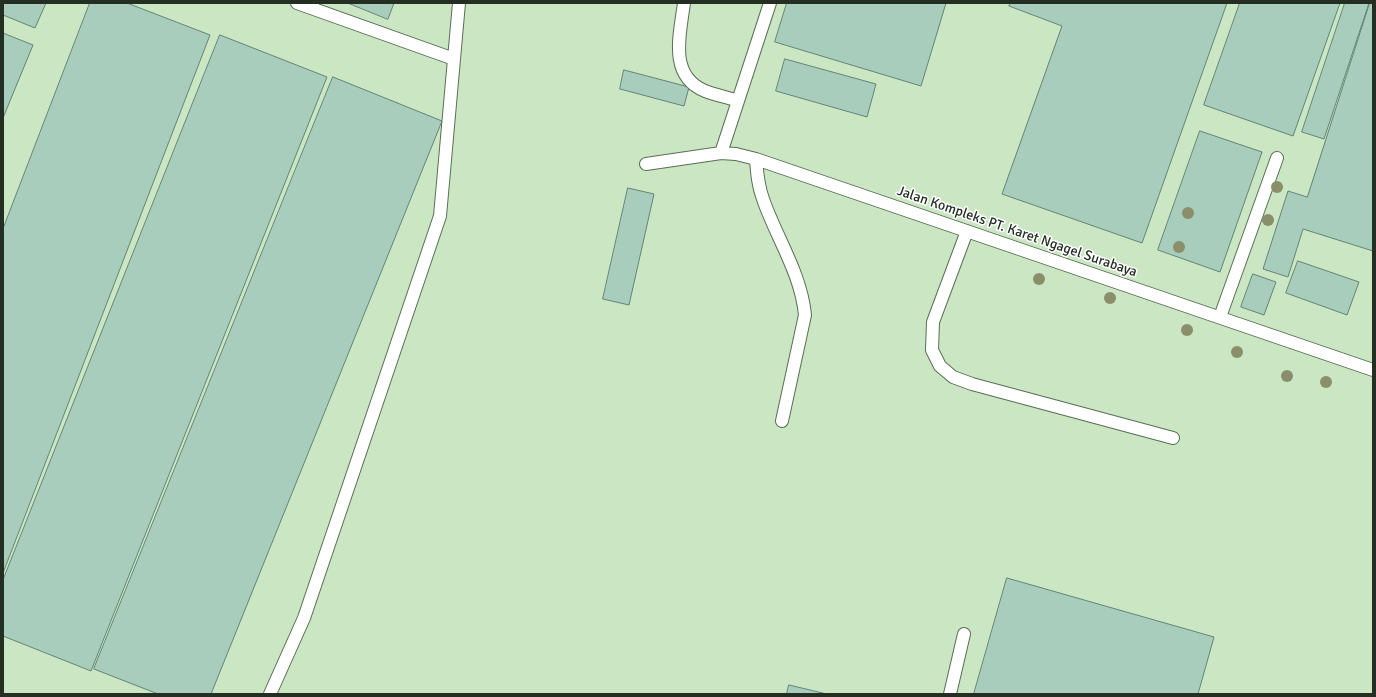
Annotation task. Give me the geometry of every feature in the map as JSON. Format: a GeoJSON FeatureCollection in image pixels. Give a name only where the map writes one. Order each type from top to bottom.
{"type":"FeatureCollection","features":[{"type":"Feature","properties":{"kind":"lane"},"geometry":{"type":"LineString","coordinates":[[297,3],[454,59]]}},
{"type":"Feature","properties":{"kind":"lane"},"geometry":{"type":"LineString","coordinates":[[270,694],[304,618],[440,216],[459,3]]}},
{"type":"Feature","properties":{"kind":"lane"},"geometry":{"type":"LineString","coordinates":[[684,3],[679,54],[683,72],[692,84],[705,91],[738,101]]}},
{"type":"Feature","properties":{"kind":"lane"},"geometry":{"type":"LineString","coordinates":[[721,153],[770,3]]}},
{"type":"Feature","properties":{"kind":"lane","name":"Jalan Kompleks PT. Karet Ngagel Surabaya"},"geometry":{"type":"LineString","coordinates":[[646,164],[721,153],[736,154],[756,159],[1373,370]]}},
{"type":"Feature","properties":{"kind":"lane"},"geometry":{"type":"LineString","coordinates":[[1220,318],[1277,158]]}},
{"type":"Feature","properties":{"kind":"lane"},"geometry":{"type":"LineString","coordinates":[[756,159],[762,199],[792,266],[804,301],[805,315],[782,421]]}},
{"type":"Feature","properties":{"kind":"lane"},"geometry":{"type":"LineString","coordinates":[[966,231],[933,322],[932,350],[940,366],[953,377],[972,384],[1173,438]]}},
{"type":"Feature","properties":{"kind":"lane"},"geometry":{"type":"LineString","coordinates":[[950,694],[964,634]]}},
{"type":"Feature","properties":{"kind":"shaded area"},"geometry":{"type":"Polygon","coordinates":[[[3,3],[1373,3],[1373,694],[3,694],[3,3]]]}},
{"type":"Feature","properties":{"kind":"building"},"geometry":{"type":"Polygon","coordinates":[[[3,3],[46,3],[35,28],[3,15],[3,3]]]}},
{"type":"Feature","properties":{"kind":"building"},"geometry":{"type":"Polygon","coordinates":[[[90,3],[127,3],[210,35],[3,573],[3,229],[90,3]]]}},
{"type":"Feature","properties":{"kind":"building"},"geometry":{"type":"Polygon","coordinates":[[[348,3],[394,3],[388,19],[348,3]]]}},
{"type":"Feature","properties":{"kind":"building"},"geometry":{"type":"Polygon","coordinates":[[[787,3],[946,3],[921,86],[775,42],[787,3]]]}},
{"type":"Feature","properties":{"kind":"building"},"geometry":{"type":"Polygon","coordinates":[[[1011,3],[1227,3],[1142,243],[1002,194],[1062,26],[1009,6],[1011,3]]]}},
{"type":"Feature","properties":{"kind":"building"},"geometry":{"type":"Polygon","coordinates":[[[1240,3],[1340,3],[1293,136],[1204,105],[1240,3]]]}},
{"type":"Feature","properties":{"kind":"building"},"geometry":{"type":"Polygon","coordinates":[[[1345,3],[1369,3],[1324,139],[1302,132],[1345,3]]]}},
{"type":"Feature","properties":{"kind":"building"},"geometry":{"type":"Polygon","coordinates":[[[1370,3],[1373,3],[1373,251],[1303,229],[1288,277],[1263,269],[1288,191],[1307,197],[1370,3]]]}},
{"type":"Feature","properties":{"kind":"building"},"geometry":{"type":"Polygon","coordinates":[[[3,33],[33,45],[3,118],[3,33]]]}},
{"type":"Feature","properties":{"kind":"building"},"geometry":{"type":"Polygon","coordinates":[[[220,35],[327,77],[91,671],[3,636],[3,580],[220,35]]]}},
{"type":"Feature","properties":{"kind":"building"},"geometry":{"type":"Polygon","coordinates":[[[785,59],[876,84],[867,117],[776,91],[785,59]]]}},
{"type":"Feature","properties":{"kind":"building"},"geometry":{"type":"Polygon","coordinates":[[[624,70],[689,87],[684,106],[620,89],[624,70]]]}},
{"type":"Feature","properties":{"kind":"building"},"geometry":{"type":"Polygon","coordinates":[[[333,77],[442,121],[211,694],[158,694],[94,669],[333,77]]]}},
{"type":"Feature","properties":{"kind":"building"},"geometry":{"type":"Polygon","coordinates":[[[1200,131],[1262,152],[1220,272],[1158,250],[1200,131]]]}},
{"type":"Feature","properties":{"kind":"building"},"geometry":{"type":"Polygon","coordinates":[[[628,188],[654,194],[629,305],[603,299],[628,188]]]}},
{"type":"Feature","properties":{"kind":"building"},"geometry":{"type":"Polygon","coordinates":[[[1298,261],[1359,282],[1347,315],[1286,293],[1298,261]]]}},
{"type":"Feature","properties":{"kind":"building"},"geometry":{"type":"Polygon","coordinates":[[[1253,274],[1276,282],[1264,315],[1241,307],[1253,274]]]}},
{"type":"Feature","properties":{"kind":"building"},"geometry":{"type":"Polygon","coordinates":[[[1007,578],[1214,637],[1198,694],[974,694],[1007,578]]]}},
{"type":"Feature","properties":{"kind":"building"},"geometry":{"type":"Polygon","coordinates":[[[789,685],[827,694],[787,694],[789,685]]]}}]}
